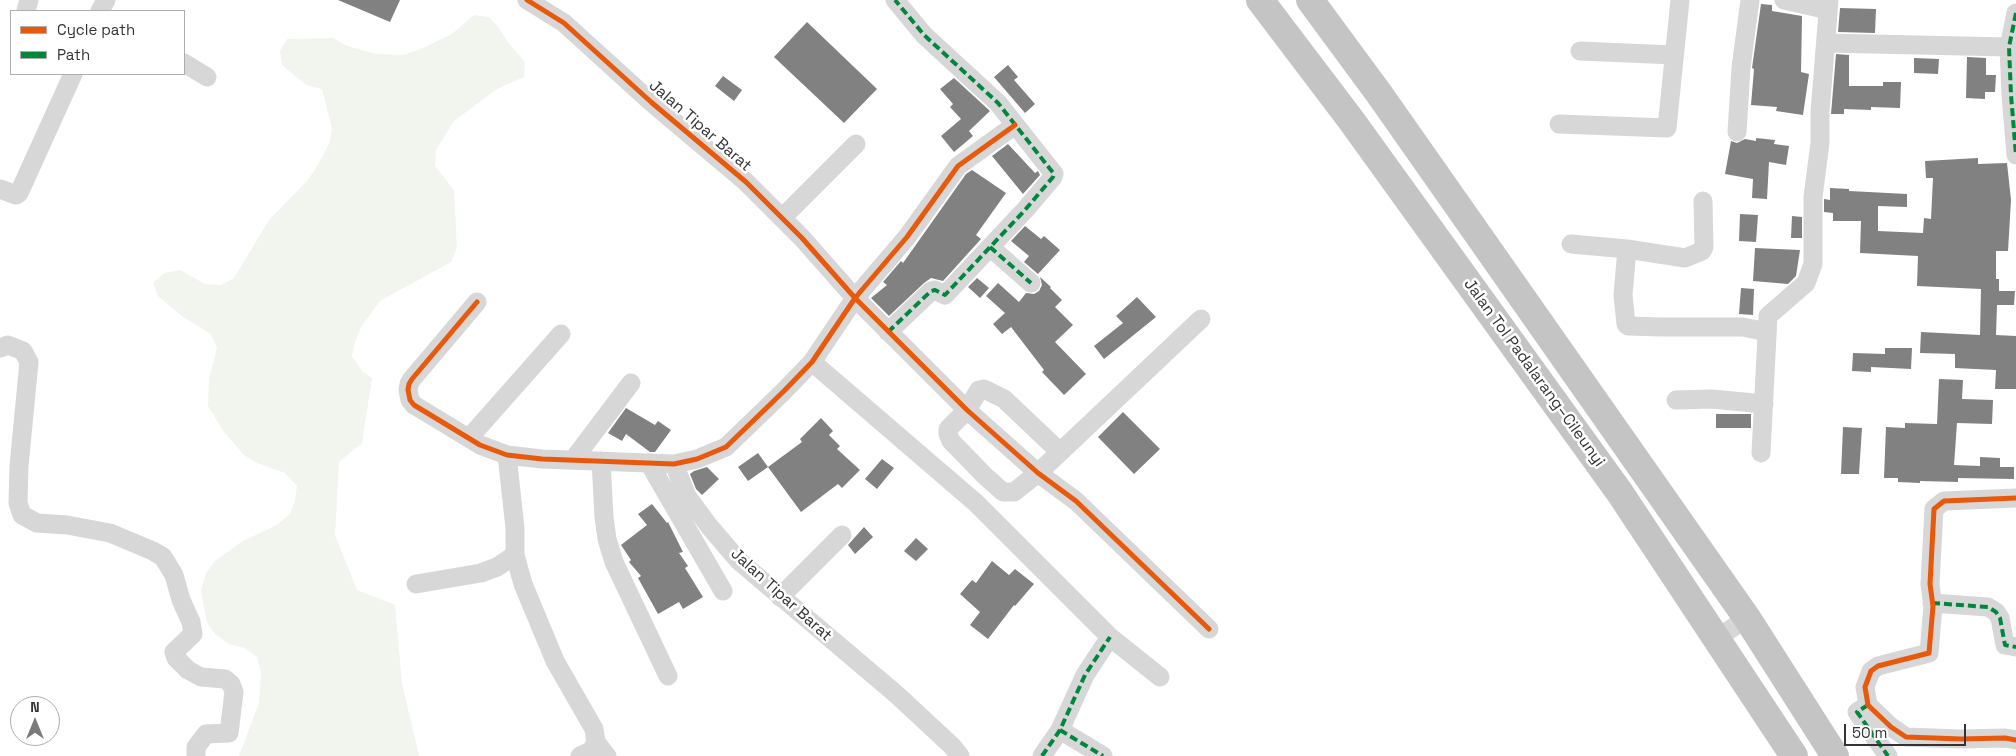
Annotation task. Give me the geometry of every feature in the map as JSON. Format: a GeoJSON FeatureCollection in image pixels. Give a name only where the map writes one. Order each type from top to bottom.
{"type":"FeatureCollection","features":[{"type":"Feature","properties":{"kind":"highway","name":"Jalan Tol Padalarang–Cileunyi"},"geometry":{"type":"LineString","coordinates":[[1260,0],[1351,120],[1614,485],[1794,756]]}},
{"type":"Feature","properties":{"kind":"highway","name":"Jalan Tol Padalarang–Cileunyi"},"geometry":{"type":"LineString","coordinates":[[1310,0],[1380,95],[1747,618],[1835,756]]}},
{"type":"Feature","properties":{"kind":"street","name":"Jalan Tipar Barat"},"geometry":{"type":"LineString","coordinates":[[527,0],[564,23],[651,102],[746,182],[888,332],[967,410],[1038,473],[1076,501],[1209,629]]}},
{"type":"Feature","properties":{"kind":"street"},"geometry":{"type":"LineString","coordinates":[[888,332],[931,291],[935,290],[945,295],[1053,177],[1053,171],[998,103],[924,35],[895,0]]}},
{"type":"Feature","properties":{"kind":"street"},"geometry":{"type":"LineString","coordinates":[[1558,124],[1667,128],[1680,0]]}},
{"type":"Feature","properties":{"kind":"street"},"geometry":{"type":"LineString","coordinates":[[1738,132],[1741,68],[1750,0]]}},
{"type":"Feature","properties":{"kind":"street"},"geometry":{"type":"LineString","coordinates":[[1761,453],[1769,314],[1806,283],[1813,264],[1813,197],[1820,143],[1820,112],[1829,5],[1784,0]]}},
{"type":"Feature","properties":{"kind":"street"},"geometry":{"type":"LineString","coordinates":[[2016,13],[2009,47],[2016,155]]}},
{"type":"Feature","properties":{"kind":"street"},"geometry":{"type":"LineString","coordinates":[[1826,43],[2009,47]]}},
{"type":"Feature","properties":{"kind":"street"},"geometry":{"type":"LineString","coordinates":[[1580,51],[1674,55]]}},
{"type":"Feature","properties":{"kind":"street"},"geometry":{"type":"LineString","coordinates":[[185,64],[207,77]]}},
{"type":"Feature","properties":{"kind":"street"},"geometry":{"type":"LineString","coordinates":[[0,190],[16,195],[19,193],[72,75]]}},
{"type":"Feature","properties":{"kind":"street"},"geometry":{"type":"LineString","coordinates":[[477,302],[412,379],[408,390],[410,400],[414,405],[480,445],[507,455],[649,464],[674,464],[697,459],[726,447],[812,362],[856,298],[907,237],[963,160],[1015,125]]}},
{"type":"Feature","properties":{"kind":"street"},"geometry":{"type":"LineString","coordinates":[[782,218],[856,144]]}},
{"type":"Feature","properties":{"kind":"street"},"geometry":{"type":"LineString","coordinates":[[1571,244],[1685,258],[1702,251],[1704,247],[1703,201]]}},
{"type":"Feature","properties":{"kind":"street"},"geometry":{"type":"LineString","coordinates":[[990,247],[1031,283]]}},
{"type":"Feature","properties":{"kind":"street"},"geometry":{"type":"LineString","coordinates":[[1627,250],[1622,295],[1624,320],[1628,326],[1734,327],[1767,332]]}},
{"type":"Feature","properties":{"kind":"street"},"geometry":{"type":"LineString","coordinates":[[1060,452],[1004,400],[990,391],[979,390],[967,410],[948,429],[951,442],[999,489],[1008,493],[1014,492],[1038,473],[1201,320]]}},
{"type":"Feature","properties":{"kind":"street"},"geometry":{"type":"LineString","coordinates":[[469,438],[561,334]]}},
{"type":"Feature","properties":{"kind":"street"},"geometry":{"type":"LineString","coordinates":[[0,348],[8,345],[23,351],[29,362],[19,466],[18,503],[22,515],[37,523],[66,525],[110,533],[163,557],[174,576],[181,600],[192,622],[193,634],[174,652],[176,658],[188,670],[201,677],[225,679],[231,684],[234,692],[229,733],[206,734],[196,747],[196,756]]}},
{"type":"Feature","properties":{"kind":"street"},"geometry":{"type":"LineString","coordinates":[[812,362],[976,503],[1110,637],[1160,677]]}},
{"type":"Feature","properties":{"kind":"street"},"geometry":{"type":"LineString","coordinates":[[573,460],[631,383]]}},
{"type":"Feature","properties":{"kind":"street"},"geometry":{"type":"LineString","coordinates":[[1676,400],[1712,400],[1764,404]]}},
{"type":"Feature","properties":{"kind":"street"},"geometry":{"type":"LineString","coordinates":[[507,455],[515,555],[523,584],[540,629],[555,661],[594,729],[601,749],[580,756]]}},
{"type":"Feature","properties":{"kind":"street"},"geometry":{"type":"LineString","coordinates":[[601,461],[604,517],[607,539],[614,562],[668,676]]}},
{"type":"Feature","properties":{"kind":"street"},"geometry":{"type":"LineString","coordinates":[[649,464],[723,591]]}},
{"type":"Feature","properties":{"kind":"street","name":"Jalan Tipar Barat"},"geometry":{"type":"LineString","coordinates":[[674,464],[688,496],[709,526],[739,561],[896,694],[952,746],[960,756]]}},
{"type":"Feature","properties":{"kind":"street"},"geometry":{"type":"LineString","coordinates":[[2016,498],[1944,501],[1934,509],[1930,584],[1932,603],[1928,653],[1878,666],[1871,671],[1865,687],[1868,704],[1891,727],[1906,736],[1952,739],[2006,738],[2016,740]]}},
{"type":"Feature","properties":{"kind":"street"},"geometry":{"type":"LineString","coordinates":[[780,597],[842,535]]}},
{"type":"Feature","properties":{"kind":"street"},"geometry":{"type":"LineString","coordinates":[[416,584],[464,577],[490,570],[515,555]]}},
{"type":"Feature","properties":{"kind":"street"},"geometry":{"type":"LineString","coordinates":[[1932,603],[1988,607],[1996,612],[2000,618],[2005,645],[2016,647]]}},
{"type":"Feature","properties":{"kind":"street"},"geometry":{"type":"LineString","coordinates":[[1716,639],[1747,618]]}},
{"type":"Feature","properties":{"kind":"street"},"geometry":{"type":"LineString","coordinates":[[1042,756],[1060,730],[1085,675],[1110,637]]}},
{"type":"Feature","properties":{"kind":"street"},"geometry":{"type":"LineString","coordinates":[[1868,704],[1857,712],[1888,756]]}},
{"type":"Feature","properties":{"kind":"street"},"geometry":{"type":"LineString","coordinates":[[1060,730],[1103,756]]}},
{"type":"Feature","properties":{"kind":"shaded area"},"geometry":{"type":"Polygon","coordinates":[[[474,15],[489,17],[499,28],[507,41],[525,62],[524,77],[497,89],[454,121],[436,150],[435,166],[454,190],[457,248],[451,262],[380,301],[361,327],[352,356],[363,372],[372,378],[362,443],[339,462],[335,535],[357,590],[395,605],[402,683],[419,756],[239,756],[259,703],[261,673],[257,657],[244,648],[229,644],[216,635],[207,623],[201,590],[206,573],[215,561],[241,542],[277,525],[290,514],[295,501],[297,486],[285,473],[257,463],[244,455],[224,432],[208,406],[209,378],[217,348],[211,334],[183,317],[158,296],[153,283],[164,273],[180,270],[205,284],[221,285],[234,278],[269,220],[307,181],[316,168],[330,142],[332,128],[322,89],[306,85],[282,65],[280,51],[287,39],[333,38],[347,46],[376,54],[403,55],[421,49],[452,34],[474,15]]]}},
{"type":"Feature","properties":{"kind":"building"},"geometry":{"type":"Polygon","coordinates":[[[338,0],[400,0],[390,22],[338,0]]]}},
{"type":"Feature","properties":{"kind":"building"},"geometry":{"type":"Polygon","coordinates":[[[1761,4],[1772,5],[1772,11],[1802,16],[1801,72],[1809,74],[1803,115],[1776,111],[1777,107],[1751,105],[1754,69],[1752,68],[1761,4]]]}},
{"type":"Feature","properties":{"kind":"building"},"geometry":{"type":"Polygon","coordinates":[[[1840,8],[1876,9],[1875,33],[1838,32],[1840,8]]]}},
{"type":"Feature","properties":{"kind":"building"},"geometry":{"type":"Polygon","coordinates":[[[807,22],[877,89],[844,123],[774,57],[807,22]]]}},
{"type":"Feature","properties":{"kind":"building"},"geometry":{"type":"Polygon","coordinates":[[[1836,54],[1849,55],[1849,86],[1883,86],[1883,82],[1901,82],[1900,108],[1871,107],[1871,110],[1844,109],[1844,114],[1831,114],[1836,54]]]}},
{"type":"Feature","properties":{"kind":"building"},"geometry":{"type":"Polygon","coordinates":[[[1967,57],[1986,58],[1986,75],[1996,75],[1995,92],[1985,92],[1985,99],[1966,98],[1967,57]]]}},
{"type":"Feature","properties":{"kind":"building"},"geometry":{"type":"Polygon","coordinates":[[[1914,58],[1939,59],[1938,74],[1914,73],[1914,58]]]}},
{"type":"Feature","properties":{"kind":"building"},"geometry":{"type":"Polygon","coordinates":[[[1008,65],[1018,77],[1014,80],[1035,104],[1025,113],[994,77],[1008,65]]]}},
{"type":"Feature","properties":{"kind":"building"},"geometry":{"type":"Polygon","coordinates":[[[723,76],[742,90],[734,101],[715,86],[723,76]]]}},
{"type":"Feature","properties":{"kind":"building"},"geometry":{"type":"Polygon","coordinates":[[[954,78],[990,111],[969,131],[973,136],[954,152],[941,136],[961,119],[950,107],[953,104],[940,89],[954,78]]]}},
{"type":"Feature","properties":{"kind":"building"},"geometry":{"type":"Polygon","coordinates":[[[1756,138],[1775,140],[1774,144],[1789,146],[1786,165],[1769,162],[1767,199],[1752,198],[1753,179],[1725,174],[1731,141],[1737,143],[1745,139],[1756,141],[1756,138]]]}},
{"type":"Feature","properties":{"kind":"building"},"geometry":{"type":"Polygon","coordinates":[[[1008,144],[1035,173],[1038,171],[1040,175],[1023,194],[992,156],[1008,144]]]}},
{"type":"Feature","properties":{"kind":"building"},"geometry":{"type":"Polygon","coordinates":[[[1978,158],[1978,164],[2007,163],[2011,200],[2008,251],[1996,251],[1996,279],[1999,279],[1999,291],[2015,291],[2014,305],[1997,305],[1996,335],[2016,336],[2016,389],[1995,389],[1996,370],[1955,368],[1955,354],[1920,353],[1921,332],[1980,335],[1981,289],[1917,286],[1918,256],[1860,253],[1861,221],[1833,221],[1833,213],[1824,212],[1824,199],[1830,200],[1830,188],[1849,189],[1849,191],[1907,194],[1907,207],[1878,206],[1878,231],[1923,233],[1924,218],[1931,219],[1933,178],[1926,178],[1925,161],[1978,158]]]}},
{"type":"Feature","properties":{"kind":"building"},"geometry":{"type":"Polygon","coordinates":[[[972,170],[1006,193],[976,235],[981,239],[943,281],[931,278],[889,316],[871,298],[887,285],[883,282],[901,261],[903,263],[966,174],[972,170]]]}},
{"type":"Feature","properties":{"kind":"building"},"geometry":{"type":"Polygon","coordinates":[[[1740,214],[1758,215],[1756,242],[1739,241],[1740,214]]]}},
{"type":"Feature","properties":{"kind":"building"},"geometry":{"type":"Polygon","coordinates":[[[1792,216],[1802,217],[1802,238],[1791,238],[1792,216]]]}},
{"type":"Feature","properties":{"kind":"building"},"geometry":{"type":"Polygon","coordinates":[[[1025,226],[1041,239],[1044,236],[1060,250],[1038,274],[1024,262],[1029,256],[1011,241],[1025,226]]]}},
{"type":"Feature","properties":{"kind":"building"},"geometry":{"type":"Polygon","coordinates":[[[1755,248],[1800,250],[1796,276],[1788,284],[1753,281],[1755,248]]]}},
{"type":"Feature","properties":{"kind":"building"},"geometry":{"type":"Polygon","coordinates":[[[1040,277],[1062,300],[1055,307],[1073,325],[1055,342],[1086,374],[1064,395],[1042,372],[1044,370],[1011,327],[1002,334],[993,324],[1005,313],[986,296],[998,283],[1019,302],[1026,293],[1034,294],[1039,291],[1042,285],[1040,277]]]}},
{"type":"Feature","properties":{"kind":"building"},"geometry":{"type":"Polygon","coordinates":[[[977,278],[989,288],[980,298],[968,287],[977,278]]]}},
{"type":"Feature","properties":{"kind":"building"},"geometry":{"type":"Polygon","coordinates":[[[1741,288],[1754,289],[1753,315],[1739,314],[1741,288]]]}},
{"type":"Feature","properties":{"kind":"building"},"geometry":{"type":"Polygon","coordinates":[[[1137,297],[1156,317],[1104,359],[1094,346],[1123,323],[1116,316],[1137,297]]]}},
{"type":"Feature","properties":{"kind":"building"},"geometry":{"type":"Polygon","coordinates":[[[1885,348],[1912,348],[1911,369],[1871,367],[1871,372],[1852,371],[1853,353],[1885,354],[1885,348]]]}},
{"type":"Feature","properties":{"kind":"building"},"geometry":{"type":"Polygon","coordinates":[[[1939,379],[1963,380],[1962,399],[1993,400],[1992,424],[1957,423],[1954,465],[1980,466],[1980,457],[2000,458],[2000,467],[2014,467],[2014,479],[1958,478],[1958,482],[1920,481],[1920,483],[1898,482],[1898,478],[1884,478],[1886,427],[1905,428],[1905,423],[1937,424],[1939,379]]]}},
{"type":"Feature","properties":{"kind":"building"},"geometry":{"type":"Polygon","coordinates":[[[626,408],[655,425],[658,421],[671,430],[655,452],[650,452],[626,434],[622,441],[608,433],[626,408]]]}},
{"type":"Feature","properties":{"kind":"building"},"geometry":{"type":"Polygon","coordinates":[[[1123,412],[1160,449],[1134,474],[1098,437],[1123,412]]]}},
{"type":"Feature","properties":{"kind":"building"},"geometry":{"type":"Polygon","coordinates":[[[1716,414],[1751,414],[1751,428],[1716,428],[1716,414]]]}},
{"type":"Feature","properties":{"kind":"building"},"geometry":{"type":"Polygon","coordinates":[[[821,418],[833,431],[829,435],[840,446],[837,449],[860,470],[842,488],[838,484],[801,512],[768,467],[802,442],[800,439],[821,418]]]}},
{"type":"Feature","properties":{"kind":"building"},"geometry":{"type":"Polygon","coordinates":[[[1843,427],[1862,428],[1859,474],[1841,474],[1843,427]]]}},
{"type":"Feature","properties":{"kind":"building"},"geometry":{"type":"Polygon","coordinates":[[[758,453],[768,467],[748,481],[738,467],[758,453]]]}},
{"type":"Feature","properties":{"kind":"building"},"geometry":{"type":"Polygon","coordinates":[[[882,459],[894,468],[877,489],[865,479],[882,459]]]}},
{"type":"Feature","properties":{"kind":"building"},"geometry":{"type":"Polygon","coordinates":[[[707,467],[719,479],[702,495],[696,489],[690,474],[707,467]]]}},
{"type":"Feature","properties":{"kind":"building"},"geometry":{"type":"Polygon","coordinates":[[[652,504],[668,522],[683,552],[679,553],[688,566],[685,568],[703,597],[683,609],[679,602],[658,614],[638,578],[641,576],[629,562],[631,560],[621,545],[647,525],[638,514],[652,504]]]}},
{"type":"Feature","properties":{"kind":"building"},"geometry":{"type":"Polygon","coordinates":[[[864,527],[873,537],[855,554],[848,545],[864,527]]]}},
{"type":"Feature","properties":{"kind":"building"},"geometry":{"type":"Polygon","coordinates":[[[916,538],[928,549],[916,561],[904,551],[916,538]]]}},
{"type":"Feature","properties":{"kind":"building"},"geometry":{"type":"Polygon","coordinates":[[[992,561],[1009,575],[1015,569],[1034,584],[1014,605],[988,639],[970,625],[980,612],[960,594],[972,580],[976,583],[992,561]]]}},
{"type":"Feature","properties":{"kind":"marked path"},"geometry":{"type":"LineString","coordinates":[[888,332],[931,291],[935,290],[945,295],[1025,210],[1054,174],[998,103],[924,35],[895,0]]}},
{"type":"Feature","properties":{"kind":"marked path"},"geometry":{"type":"LineString","coordinates":[[2016,13],[2009,47],[2016,155]]}},
{"type":"Feature","properties":{"kind":"marked path"},"geometry":{"type":"LineString","coordinates":[[990,247],[1031,283]]}},
{"type":"Feature","properties":{"kind":"marked path"},"geometry":{"type":"LineString","coordinates":[[1932,603],[1988,607],[1996,612],[2000,618],[2005,645],[2016,647]]}},
{"type":"Feature","properties":{"kind":"marked path"},"geometry":{"type":"LineString","coordinates":[[1042,756],[1060,730],[1085,675],[1110,637]]}},
{"type":"Feature","properties":{"kind":"marked path"},"geometry":{"type":"LineString","coordinates":[[1868,705],[1857,712],[1888,756]]}},
{"type":"Feature","properties":{"kind":"marked path"},"geometry":{"type":"LineString","coordinates":[[1060,730],[1103,756]]}},
{"type":"Feature","properties":{"kind":"cycle path"},"geometry":{"type":"LineString","coordinates":[[477,302],[412,379],[408,390],[410,400],[414,405],[480,445],[507,455],[542,459],[674,464],[697,459],[726,447],[812,362],[855,298],[802,238],[746,182],[651,102],[564,23],[527,0]]}},
{"type":"Feature","properties":{"kind":"cycle path"},"geometry":{"type":"LineString","coordinates":[[1015,125],[958,166],[907,237],[855,298],[967,410],[1038,473],[1076,501],[1209,629]]}},
{"type":"Feature","properties":{"kind":"cycle path"},"geometry":{"type":"LineString","coordinates":[[2016,498],[1944,501],[1934,509],[1930,584],[1933,606],[1929,653],[1878,666],[1871,671],[1865,687],[1868,705],[1891,727],[1906,737],[2005,738],[2016,740]]}}]}
